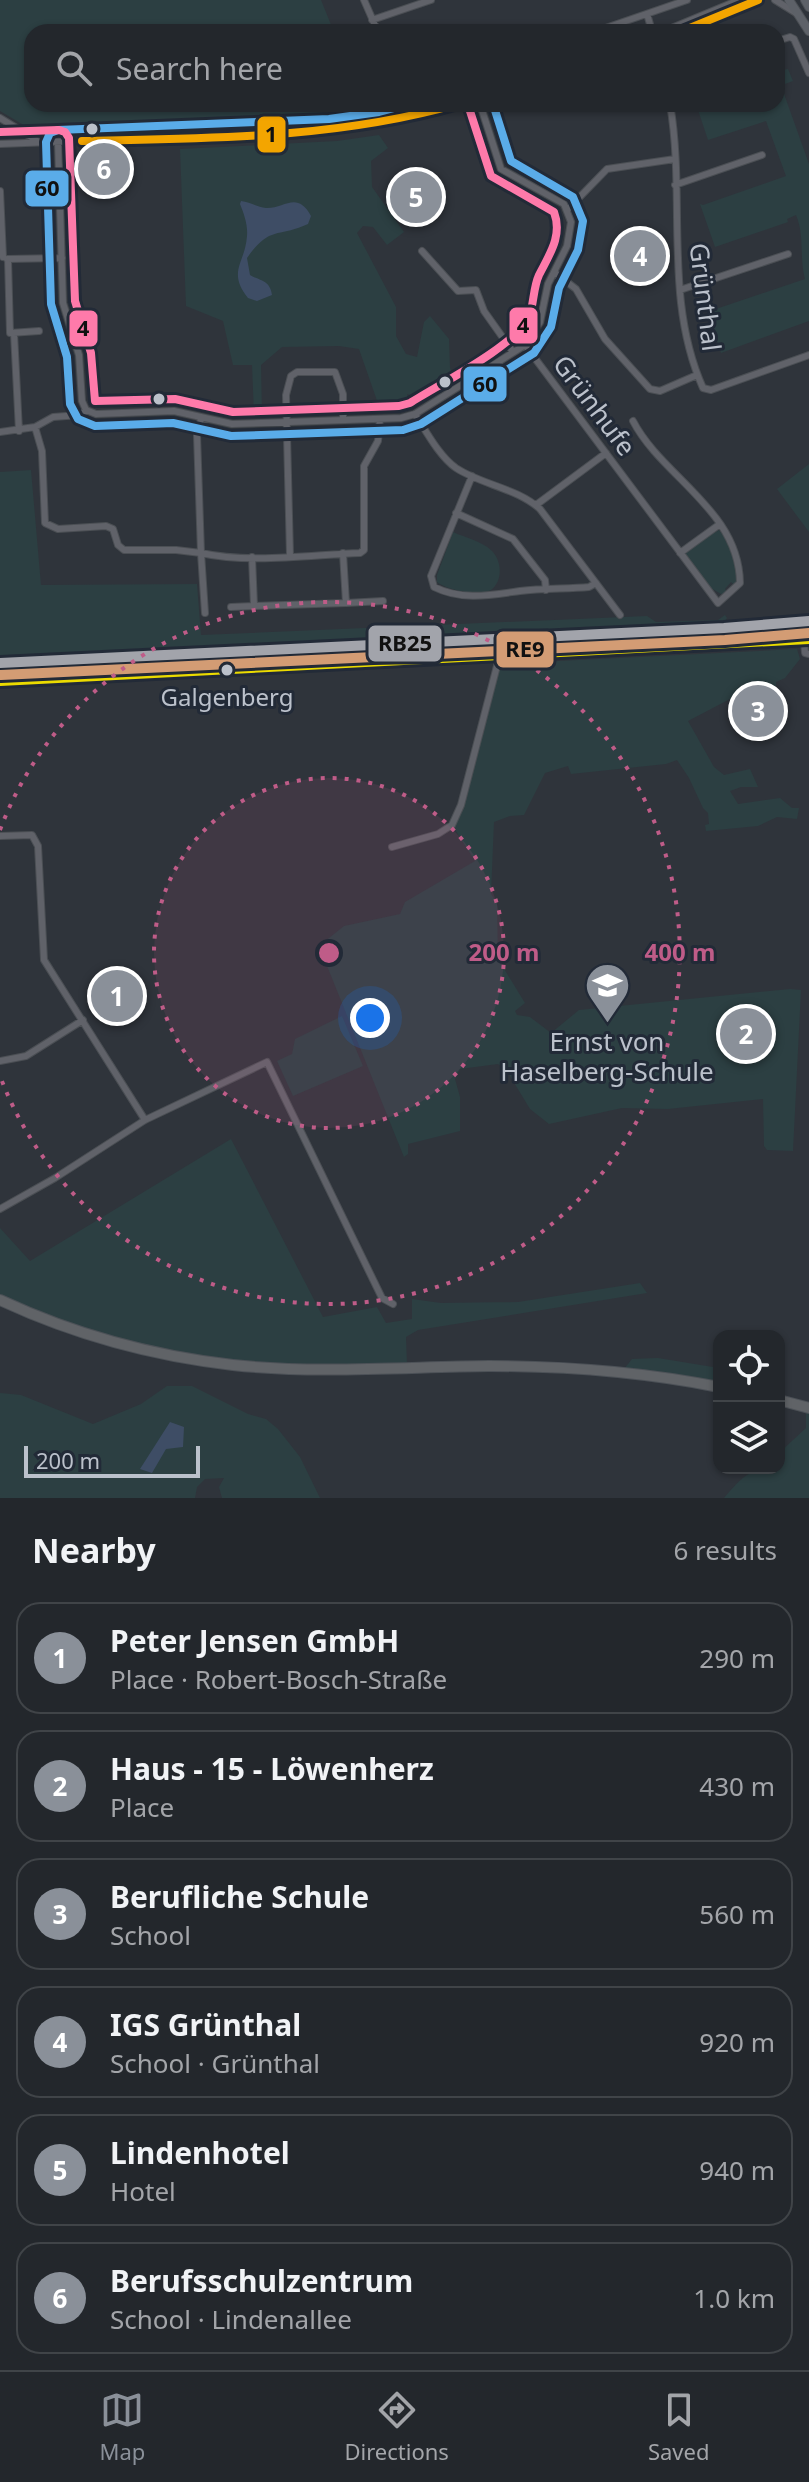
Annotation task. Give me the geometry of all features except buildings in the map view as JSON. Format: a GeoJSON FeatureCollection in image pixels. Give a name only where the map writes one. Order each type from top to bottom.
{"type":"FeatureCollection","features":[{"type":"Feature","properties":{"kind":"highway"},"geometry":{"type":"LineString","coordinates":[[0,1300],[71,1328],[137,1348],[235,1365],[332,1370],[541,1367],[623,1372],[713,1386]]}},
{"type":"Feature","properties":{"kind":"highway"},"geometry":{"type":"LineString","coordinates":[[785,1402],[809,1408]]}},
{"type":"Feature","properties":{"kind":"main road"},"geometry":{"type":"LineString","coordinates":[[789,0],[809,31]]}},
{"type":"Feature","properties":{"kind":"main road"},"geometry":{"type":"LineString","coordinates":[[805,0],[809,7]]}},
{"type":"Feature","properties":{"kind":"main road"},"geometry":{"type":"LineString","coordinates":[[0,682],[806,640]]}},
{"type":"Feature","properties":{"kind":"street"},"geometry":{"type":"LineString","coordinates":[[364,0],[374,24]]}},
{"type":"Feature","properties":{"kind":"street"},"geometry":{"type":"LineString","coordinates":[[372,20],[431,0]]}},
{"type":"Feature","properties":{"kind":"street"},"geometry":{"type":"LineString","coordinates":[[618,24],[687,0]]}},
{"type":"Feature","properties":{"kind":"street"},"geometry":{"type":"LineString","coordinates":[[680,24],[739,0]]}},
{"type":"Feature","properties":{"kind":"street"},"geometry":{"type":"LineString","coordinates":[[700,24],[758,0]]}},
{"type":"Feature","properties":{"kind":"street"},"geometry":{"type":"LineString","coordinates":[[775,0],[797,14]]}},
{"type":"Feature","properties":{"kind":"street"},"geometry":{"type":"LineString","coordinates":[[647,14],[649,24]]}},
{"type":"Feature","properties":{"kind":"street"},"geometry":{"type":"LineString","coordinates":[[785,39],[794,39],[809,73]]}},
{"type":"Feature","properties":{"kind":"street"},"geometry":{"type":"LineString","coordinates":[[0,144],[330,131],[381,124],[422,112]]}},
{"type":"Feature","properties":{"kind":"street"},"geometry":{"type":"LineString","coordinates":[[483,112],[501,169],[560,200],[568,209],[607,169],[675,159]]}},
{"type":"Feature","properties":{"kind":"street","name":"Grünthal"},"geometry":{"type":"LineString","coordinates":[[671,112],[680,290],[697,375],[703,388],[711,390],[809,355]]}},
{"type":"Feature","properties":{"kind":"street"},"geometry":{"type":"LineString","coordinates":[[0,118],[39,141]]}},
{"type":"Feature","properties":{"kind":"street"},"geometry":{"type":"LineString","coordinates":[[58,142],[64,311],[76,345],[82,401],[86,410],[96,414],[174,411],[232,424],[407,417],[525,345]]}},
{"type":"Feature","properties":{"kind":"street"},"geometry":{"type":"LineString","coordinates":[[675,185],[762,155]]}},
{"type":"Feature","properties":{"kind":"street"},"geometry":{"type":"LineString","coordinates":[[0,191],[10,333],[39,331]]}},
{"type":"Feature","properties":{"kind":"street","name":"Grünhufe"},"geometry":{"type":"LineString","coordinates":[[568,209],[571,222],[569,238],[548,284],[540,322],[525,345],[718,603],[740,583],[728,539],[710,510],[651,446],[633,421]]}},
{"type":"Feature","properties":{"kind":"street"},"geometry":{"type":"LineString","coordinates":[[422,251],[458,291],[476,290],[484,311],[513,352]]}},
{"type":"Feature","properties":{"kind":"street"},"geometry":{"type":"LineString","coordinates":[[680,290],[788,254]]}},
{"type":"Feature","properties":{"kind":"street"},"geometry":{"type":"LineString","coordinates":[[4,258],[62,258]]}},
{"type":"Feature","properties":{"kind":"street","name":"Grünhufe"},"geometry":{"type":"LineString","coordinates":[[554,272],[576,289],[605,339],[650,389],[660,391],[697,375]]}},
{"type":"Feature","properties":{"kind":"street"},"geometry":{"type":"LineString","coordinates":[[14,333],[19,431]]}},
{"type":"Feature","properties":{"kind":"street"},"geometry":{"type":"LineString","coordinates":[[290,556],[286,422],[287,386],[291,376],[297,372],[335,372],[343,394],[343,420]]}},
{"type":"Feature","properties":{"kind":"street"},"geometry":{"type":"LineString","coordinates":[[0,432],[35,427],[53,417],[80,415],[86,410]]}},
{"type":"Feature","properties":{"kind":"street"},"geometry":{"type":"LineString","coordinates":[[415,414],[448,461],[472,476],[536,505],[620,615]]}},
{"type":"Feature","properties":{"kind":"street"},"geometry":{"type":"LineString","coordinates":[[201,419],[197,435],[205,613]]}},
{"type":"Feature","properties":{"kind":"street"},"geometry":{"type":"LineString","coordinates":[[35,427],[42,451],[45,523],[49,527],[106,526],[113,529],[118,545],[124,550],[184,550],[224,557],[252,557],[360,553],[366,545],[364,466],[378,441],[380,419]]}},
{"type":"Feature","properties":{"kind":"street"},"geometry":{"type":"LineString","coordinates":[[536,505],[606,453]]}},
{"type":"Feature","properties":{"kind":"street"},"geometry":{"type":"LineString","coordinates":[[472,476],[431,576],[434,587],[473,596],[589,587],[596,583]]}},
{"type":"Feature","properties":{"kind":"street"},"geometry":{"type":"LineString","coordinates":[[456,513],[513,539],[545,580],[546,590]]}},
{"type":"Feature","properties":{"kind":"street"},"geometry":{"type":"LineString","coordinates":[[680,553],[720,524]]}},
{"type":"Feature","properties":{"kind":"street"},"geometry":{"type":"LineString","coordinates":[[343,553],[346,603]]}},
{"type":"Feature","properties":{"kind":"street"},"geometry":{"type":"LineString","coordinates":[[252,557],[254,606]]}},
{"type":"Feature","properties":{"kind":"street"},"geometry":{"type":"LineString","coordinates":[[231,607],[383,601]]}},
{"type":"Feature","properties":{"kind":"street"},"geometry":{"type":"LineString","coordinates":[[806,640],[805,653],[809,654]]}},
{"type":"Feature","properties":{"kind":"street"},"geometry":{"type":"LineString","coordinates":[[392,847],[438,834],[452,825],[461,805],[498,662],[541,653]]}},
{"type":"Feature","properties":{"kind":"street"},"geometry":{"type":"LineString","coordinates":[[0,836],[32,835],[38,846],[44,960],[145,1120]]}},
{"type":"Feature","properties":{"kind":"street"},"geometry":{"type":"LineString","coordinates":[[0,1061],[26,1056],[83,1020]]}},
{"type":"Feature","properties":{"kind":"street"},"geometry":{"type":"LineString","coordinates":[[0,1209],[145,1120],[267,1062],[382,1298],[393,1304]]}},
{"type":"Feature","properties":{"kind":"shaded area"},"geometry":{"type":"Polygon","coordinates":[[[0,0],[321,0],[331,24],[24,24],[24,112],[385,112],[309,121],[47,130],[46,135],[0,111],[0,0]]]}},
{"type":"Feature","properties":{"kind":"shaded area"},"geometry":{"type":"Polygon","coordinates":[[[788,69],[793,81],[785,84],[785,70],[788,69]]]}},
{"type":"Feature","properties":{"kind":"shaded area"},"geometry":{"type":"Polygon","coordinates":[[[785,97],[809,164],[809,321],[721,353],[707,312],[805,279],[796,215],[787,219],[788,222],[715,247],[700,204],[786,176],[766,121],[708,140],[699,112],[785,112],[785,97]]]}},
{"type":"Feature","properties":{"kind":"shaded area"},"geometry":{"type":"Polygon","coordinates":[[[379,135],[388,148],[371,161],[372,187],[404,232],[387,245],[373,227],[363,226],[357,233],[396,307],[396,336],[406,354],[417,357],[424,322],[430,316],[449,339],[450,368],[457,381],[422,400],[407,394],[411,408],[404,411],[381,412],[359,349],[339,346],[282,347],[261,365],[262,414],[254,415],[252,365],[233,365],[223,321],[186,306],[180,149],[337,141],[379,135]]]}},
{"type":"Feature","properties":{"kind":"shaded area"},"geometry":{"type":"Polygon","coordinates":[[[809,464],[809,532],[777,489],[809,464]]]}},
{"type":"Feature","properties":{"kind":"shaded area"},"geometry":{"type":"Polygon","coordinates":[[[31,470],[41,585],[197,584],[201,635],[647,616],[656,622],[718,620],[725,615],[727,618],[724,623],[0,660],[0,472],[31,470]]]}},
{"type":"Feature","properties":{"kind":"shaded area"},"geometry":{"type":"Polygon","coordinates":[[[719,530],[733,556],[737,579],[736,586],[731,582],[725,589],[728,593],[721,594],[709,587],[685,553],[719,530]]]}},
{"type":"Feature","properties":{"kind":"shaded area"},"geometry":{"type":"Polygon","coordinates":[[[453,532],[484,545],[495,555],[499,576],[491,590],[464,592],[437,582],[453,532]]]}},
{"type":"Feature","properties":{"kind":"shaded area"},"geometry":{"type":"Polygon","coordinates":[[[809,623],[809,629],[782,632],[782,636],[809,633],[809,636],[780,640],[295,662],[268,659],[255,664],[0,677],[0,665],[646,634],[809,623]]]}},
{"type":"Feature","properties":{"kind":"shaded area"},"geometry":{"type":"Polygon","coordinates":[[[797,649],[800,659],[785,678],[776,682],[776,686],[751,688],[688,721],[714,767],[724,775],[750,769],[758,787],[741,787],[730,791],[738,804],[780,798],[792,808],[799,808],[797,819],[777,817],[758,826],[706,831],[708,813],[677,760],[666,764],[571,774],[568,766],[545,773],[524,815],[494,822],[491,894],[497,903],[498,959],[525,1003],[515,1011],[517,1015],[530,1017],[551,1033],[579,1010],[801,990],[793,1151],[767,1150],[764,1146],[763,1099],[668,1109],[622,1108],[549,1124],[530,1109],[507,1071],[498,1064],[460,1069],[455,1079],[460,1097],[460,1131],[408,1144],[408,1154],[404,1157],[319,946],[344,926],[400,914],[405,902],[475,861],[452,825],[461,805],[497,664],[797,649]]]}},
{"type":"Feature","properties":{"kind":"shaded area"},"geometry":{"type":"Polygon","coordinates":[[[342,1016],[363,1066],[293,1096],[277,1061],[292,1054],[295,1039],[342,1016]]]}},
{"type":"Feature","properties":{"kind":"shaded area"},"geometry":{"type":"Polygon","coordinates":[[[231,1139],[323,1317],[377,1307],[386,1323],[412,1319],[412,1299],[441,1303],[518,1302],[640,1283],[647,1293],[418,1330],[406,1337],[407,1365],[278,1365],[175,1353],[115,1339],[56,1319],[0,1295],[0,1228],[30,1261],[231,1139]]]}},
{"type":"Feature","properties":{"kind":"shaded area"},"geometry":{"type":"Polygon","coordinates":[[[658,1358],[713,1367],[713,1381],[624,1369],[632,1359],[658,1358]]]}},
{"type":"Feature","properties":{"kind":"shaded area"},"geometry":{"type":"Polygon","coordinates":[[[167,1386],[192,1386],[248,1414],[266,1419],[300,1457],[320,1498],[222,1498],[219,1487],[224,1478],[205,1479],[197,1487],[195,1498],[0,1498],[0,1393],[21,1395],[93,1424],[141,1404],[167,1386]]]}},
{"type":"Feature","properties":{"kind":"shaded area"},"geometry":{"type":"Polygon","coordinates":[[[806,1413],[809,1414],[809,1498],[724,1498],[749,1474],[785,1474],[785,1447],[806,1428],[806,1413]]]}},
{"type":"Feature","properties":{"kind":"water"},"geometry":{"type":"Polygon","coordinates":[[[241,201],[266,208],[295,202],[306,208],[311,216],[308,224],[268,236],[247,258],[250,275],[264,282],[271,290],[272,295],[257,301],[248,298],[239,281],[247,232],[241,201]]]}},
{"type":"Feature","properties":{"kind":"water"},"geometry":{"type":"Polygon","coordinates":[[[170,1422],[184,1427],[183,1447],[166,1449],[152,1473],[140,1469],[170,1422]]]}},
{"type":"Feature","properties":{"kind":"transit line","name":"1"},"geometry":{"type":"LineString","coordinates":[[700,24],[758,0]]}},
{"type":"Feature","properties":{"kind":"transit line","name":"60"},"geometry":{"type":"LineString","coordinates":[[379,112],[329,119],[58,130],[50,133],[46,142],[51,304],[67,357],[70,404],[78,419],[95,426],[173,423],[231,436],[403,430],[421,424],[534,353],[551,327],[559,288],[578,250],[583,221],[573,197],[511,161],[496,112]]}},
{"type":"Feature","properties":{"kind":"transit line","name":"1"},"geometry":{"type":"LineString","coordinates":[[82,141],[272,134],[365,124],[427,112]]}},
{"type":"Feature","properties":{"kind":"transit line","name":"4"},"geometry":{"type":"LineString","coordinates":[[0,132],[59,130],[69,138],[75,301],[91,353],[95,401],[175,399],[233,412],[399,406],[410,403],[476,364],[522,328],[529,317],[537,280],[556,237],[554,212],[491,176],[470,112]]}},
{"type":"Feature","properties":{"kind":"transit line","name":"RB25"},"geometry":{"type":"LineString","coordinates":[[0,663],[724,628],[809,621]]}},
{"type":"Feature","properties":{"kind":"transit line","name":"RE9"},"geometry":{"type":"LineString","coordinates":[[1,675],[725,640],[809,633]]}},
{"type":"Feature","properties":{"kind":"transit line"},"geometry":{"type":"LineString","coordinates":[[0,682],[809,640]]}},
{"type":"Feature","properties":{"kind":"place","name":"Berufsschulzentrum"},"geometry":{"type":"Point","coordinates":[104,169]}},
{"type":"Feature","properties":{"kind":"place","name":"Lindenhotel"},"geometry":{"type":"Point","coordinates":[416,197]}},
{"type":"Feature","properties":{"kind":"place","name":"IGS Grünthal"},"geometry":{"type":"Point","coordinates":[640,256]}},
{"type":"Feature","properties":{"kind":"place","name":"Galgenberg"},"geometry":{"type":"Point","coordinates":[227,670]}},
{"type":"Feature","properties":{"kind":"place","name":"Berufliche Schule"},"geometry":{"type":"Point","coordinates":[758,711]}},
{"type":"Feature","properties":{"kind":"place","name":"Peter Jensen GmbH"},"geometry":{"type":"Point","coordinates":[117,996]}},
{"type":"Feature","properties":{"kind":"place","name":"Ernst von Haselberg-Schule"},"geometry":{"type":"Point","coordinates":[607,1025]}},
{"type":"Feature","properties":{"kind":"place","name":"Haus - 15 - Löwenherz"},"geometry":{"type":"Point","coordinates":[746,1034]}}]}
